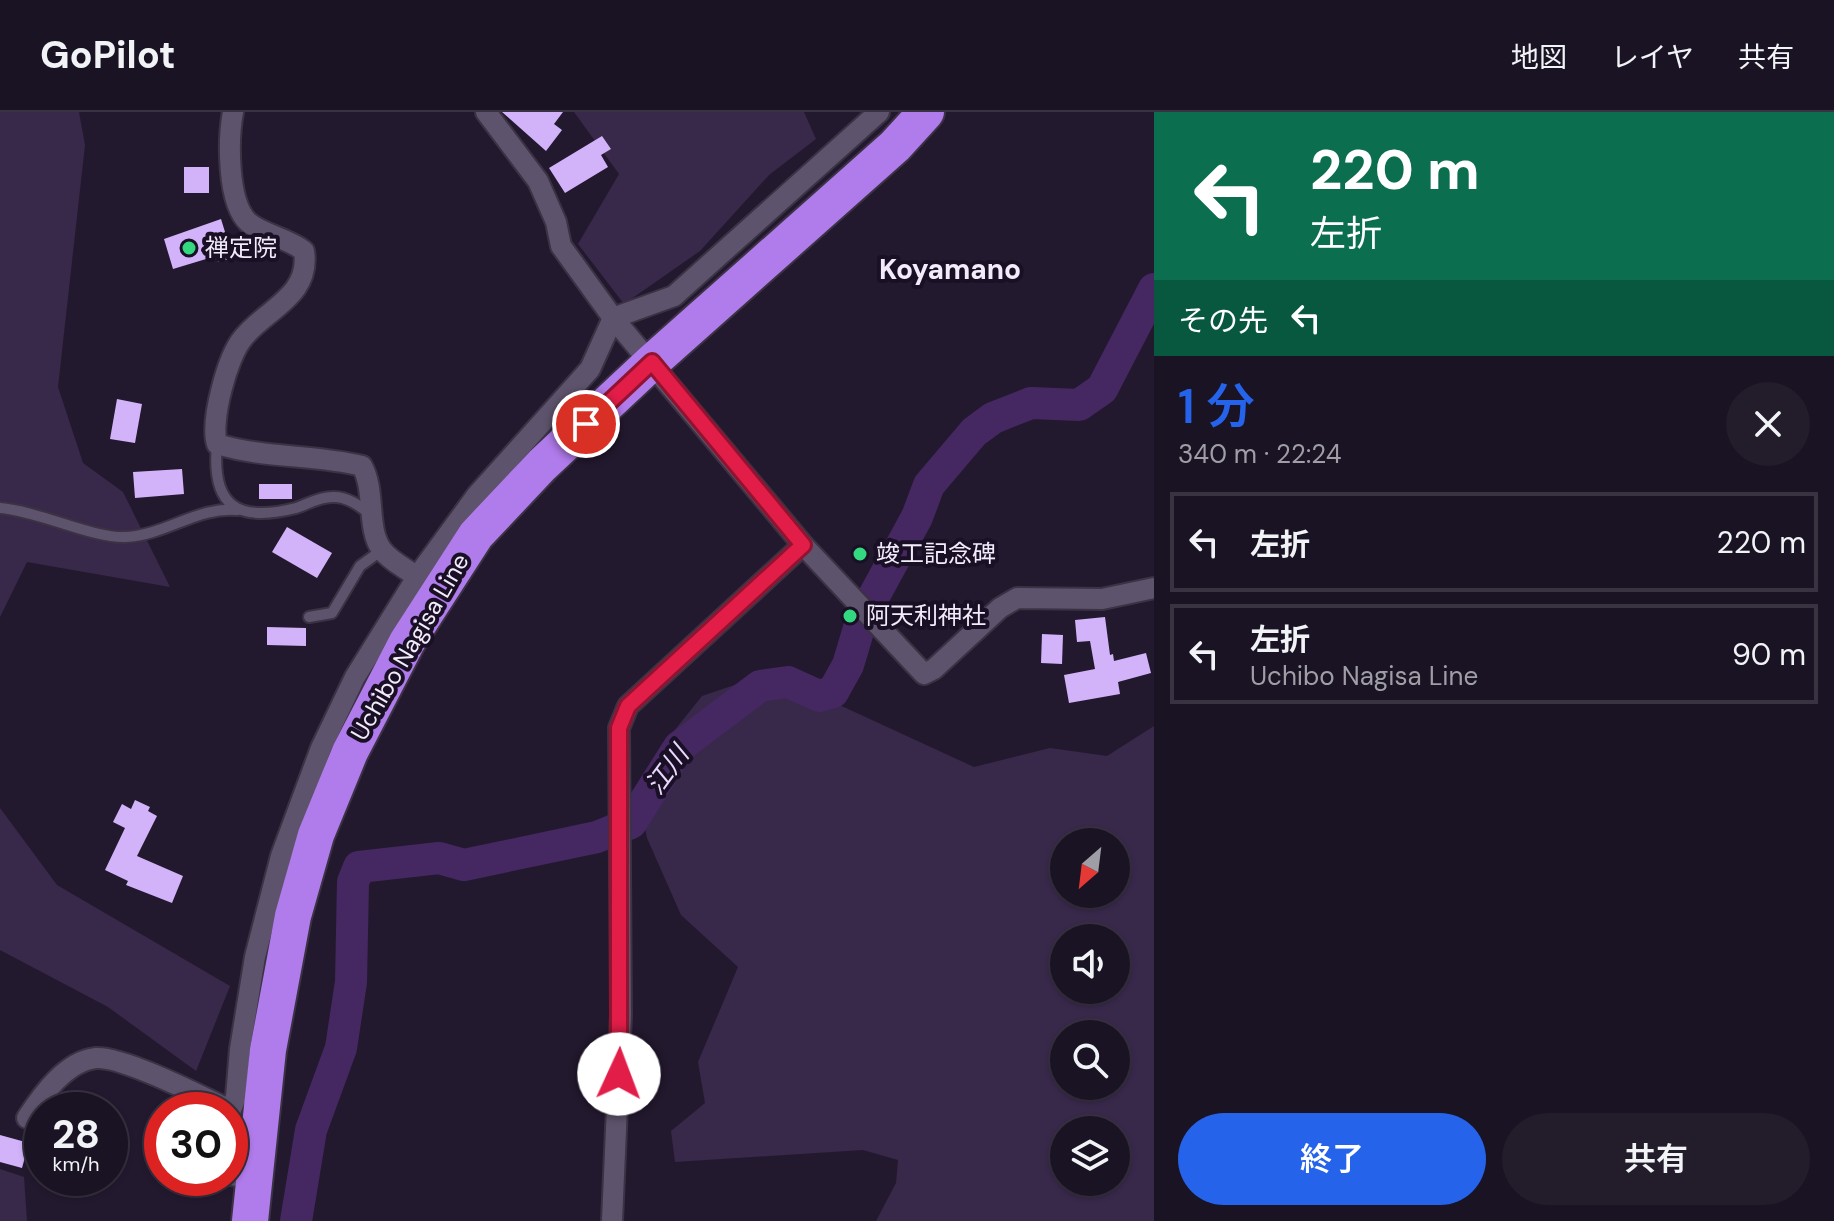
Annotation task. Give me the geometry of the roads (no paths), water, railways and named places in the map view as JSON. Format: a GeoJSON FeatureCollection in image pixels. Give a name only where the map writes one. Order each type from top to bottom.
{"type":"FeatureCollection","features":[{"type":"Feature","properties":{"kind":"highway","name":"Uchibo Nagisa Line"},"geometry":{"type":"LineString","coordinates":[[248,1148],[293,916],[316,835],[350,752],[407,642],[476,535],[542,465],[652,362],[895,146],[926,112]]}},
{"type":"Feature","properties":{"kind":"highway","name":"Uchibo Nagisa Line"},"geometry":{"type":"LineString","coordinates":[[245,1196],[250,1221]]}},
{"type":"Feature","properties":{"kind":"street"},"geometry":{"type":"LineString","coordinates":[[233,112],[230,131],[237,202],[249,223],[292,241],[304,251],[306,264],[289,299],[242,338],[233,356],[212,429],[217,444],[288,459],[343,461],[362,466],[371,482],[372,517],[382,550],[417,577]]}},
{"type":"Feature","properties":{"kind":"street"},"geometry":{"type":"LineString","coordinates":[[486,112],[538,181],[556,222],[561,246],[613,318],[803,545],[924,674],[934,669],[1000,608],[1017,598],[1102,599],[1154,588]]}},
{"type":"Feature","properties":{"kind":"street"},"geometry":{"type":"LineString","coordinates":[[236,1092],[255,957],[301,798],[355,677],[417,577],[477,495],[590,369],[613,318],[674,296],[879,112]]}},
{"type":"Feature","properties":{"kind":"street"},"geometry":{"type":"LineString","coordinates":[[612,1221],[621,1015],[619,728],[628,706],[803,545]]}},
{"type":"Feature","properties":{"kind":"street"},"geometry":{"type":"LineString","coordinates":[[45,1092],[81,1064],[97,1058],[155,1075],[190,1092]]}},
{"type":"Feature","properties":{"kind":"lane"},"geometry":{"type":"LineString","coordinates":[[217,444],[216,477],[229,505],[238,510]]}},
{"type":"Feature","properties":{"kind":"lane"},"geometry":{"type":"LineString","coordinates":[[0,508],[30,511],[123,538],[177,526],[189,518],[222,509],[280,510],[333,497],[360,505],[372,517]]}},
{"type":"Feature","properties":{"kind":"lane"},"geometry":{"type":"LineString","coordinates":[[309,617],[332,613],[360,566],[382,550]]}},
{"type":"Feature","properties":{"kind":"waterway","name":"江川"},"geometry":{"type":"LineString","coordinates":[[296,1221],[311,1130],[341,1048],[351,982],[353,882],[359,867],[439,858],[464,865],[597,837],[631,823],[679,747],[760,686],[788,682],[819,696],[833,692],[848,665],[862,618],[917,517],[929,485],[974,432],[993,418],[1031,403],[1079,405],[1102,389],[1154,289]]}},
{"type":"Feature","properties":{"kind":"place","name":"禅定院"},"geometry":{"type":"Point","coordinates":[189,248]}},
{"type":"Feature","properties":{"kind":"place","name":"竣工記念碑"},"geometry":{"type":"Point","coordinates":[860,554]}},
{"type":"Feature","properties":{"kind":"place","name":"阿天利神社"},"geometry":{"type":"Point","coordinates":[850,616]}},
{"type":"Feature","properties":{"kind":"district","name":"Koyamano"},"geometry":{"type":"Point","coordinates":[950,269]}}]}
